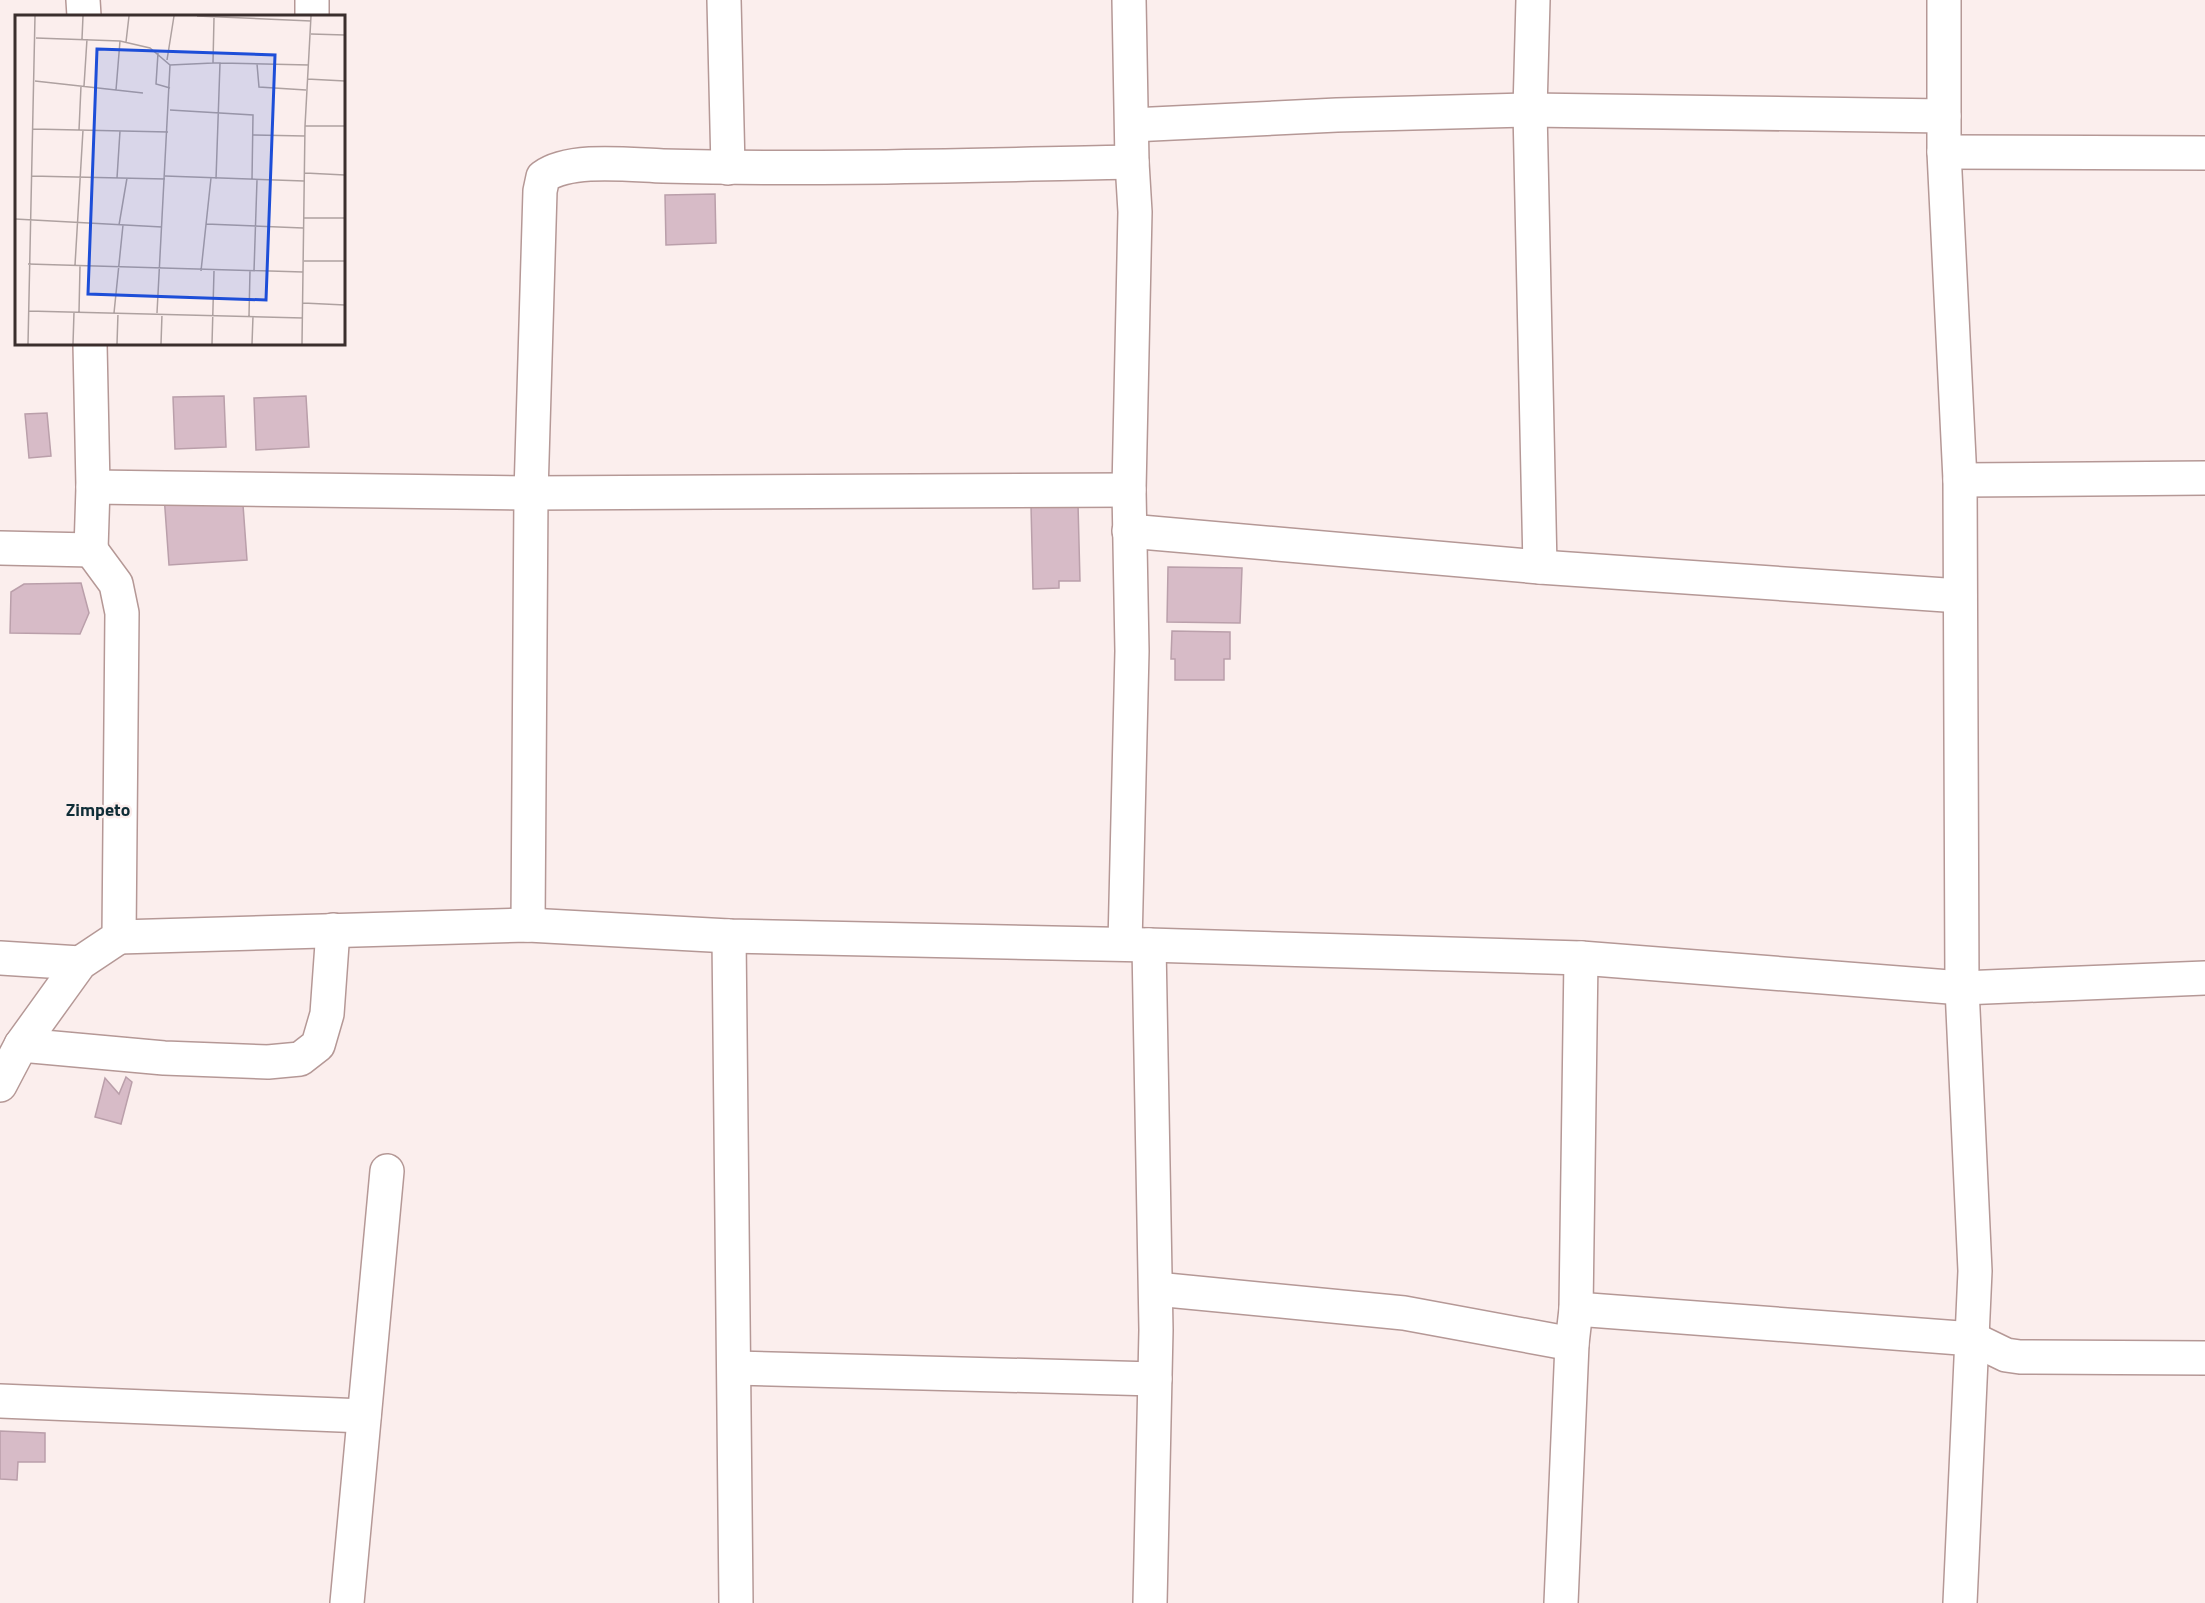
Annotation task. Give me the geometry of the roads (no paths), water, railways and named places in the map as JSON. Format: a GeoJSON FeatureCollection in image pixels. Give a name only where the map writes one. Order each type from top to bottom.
{"type":"FeatureCollection","features":[{"type":"Feature","properties":{"kind":"street"},"geometry":{"type":"LineString","coordinates":[[83,0],[84,15]]}},
{"type":"Feature","properties":{"kind":"street"},"geometry":{"type":"LineString","coordinates":[[724,0],[728,168]]}},
{"type":"Feature","properties":{"kind":"street"},"geometry":{"type":"LineString","coordinates":[[1129,0],[1135,212],[1129,531],[1137,944],[1156,1289],[1150,1603]]}},
{"type":"Feature","properties":{"kind":"street"},"geometry":{"type":"LineString","coordinates":[[1533,0],[1530,110],[1540,567]]}},
{"type":"Feature","properties":{"kind":"street"},"geometry":{"type":"LineString","coordinates":[[1944,0],[1944,152],[1960,480],[1962,988],[1976,1271],[1960,1603]]}},
{"type":"Feature","properties":{"kind":"street"},"geometry":{"type":"LineString","coordinates":[[1132,125],[1337,115],[1530,110],[1944,116]]}},
{"type":"Feature","properties":{"kind":"street"},"geometry":{"type":"LineString","coordinates":[[1944,152],[2205,153]]}},
{"type":"Feature","properties":{"kind":"street"},"geometry":{"type":"LineString","coordinates":[[528,925],[531,493],[540,202],[543,177],[551,171],[588,165],[805,169],[1132,162]]}},
{"type":"Feature","properties":{"kind":"street"},"geometry":{"type":"LineString","coordinates":[[90,345],[93,487],[91,550],[116,584],[121,599],[122,613],[119,937]]}},
{"type":"Feature","properties":{"kind":"street"},"geometry":{"type":"LineString","coordinates":[[1960,480],[2205,478]]}},
{"type":"Feature","properties":{"kind":"street"},"geometry":{"type":"LineString","coordinates":[[93,487],[531,493],[1129,490]]}},
{"type":"Feature","properties":{"kind":"street"},"geometry":{"type":"LineString","coordinates":[[1129,531],[1540,567],[1960,596]]}},
{"type":"Feature","properties":{"kind":"street"},"geometry":{"type":"LineString","coordinates":[[0,548],[91,550]]}},
{"type":"Feature","properties":{"kind":"street"},"geometry":{"type":"LineString","coordinates":[[0,1085],[21,1045],[80,963],[119,937],[528,925],[729,936],[1137,944],[1581,958],[1962,988],[2205,978]]}},
{"type":"Feature","properties":{"kind":"street"},"geometry":{"type":"LineString","coordinates":[[21,1045],[164,1058],[268,1062],[300,1059],[318,1045],[327,1014],[333,930]]}},
{"type":"Feature","properties":{"kind":"street"},"geometry":{"type":"LineString","coordinates":[[729,936],[736,1603]]}},
{"type":"Feature","properties":{"kind":"street"},"geometry":{"type":"LineString","coordinates":[[0,958],[80,963]]}},
{"type":"Feature","properties":{"kind":"street"},"geometry":{"type":"LineString","coordinates":[[1561,1603],[1572,1344],[1576,1309],[1581,958]]}},
{"type":"Feature","properties":{"kind":"street"},"geometry":{"type":"LineString","coordinates":[[347,1603],[387,1171]]}},
{"type":"Feature","properties":{"kind":"street"},"geometry":{"type":"LineString","coordinates":[[1156,1289],[1404,1313],[1572,1344]]}},
{"type":"Feature","properties":{"kind":"street"},"geometry":{"type":"LineString","coordinates":[[1576,1309],[1973,1339],[2006,1355],[2020,1357],[2205,1358]]}},
{"type":"Feature","properties":{"kind":"street"},"geometry":{"type":"LineString","coordinates":[[735,1368],[1155,1379]]}},
{"type":"Feature","properties":{"kind":"street"},"geometry":{"type":"LineString","coordinates":[[0,1401],[364,1416]]}},
{"type":"Feature","properties":{"kind":"district","name":"Zimpeto"},"geometry":{"type":"Point","coordinates":[98,810]}}]}
